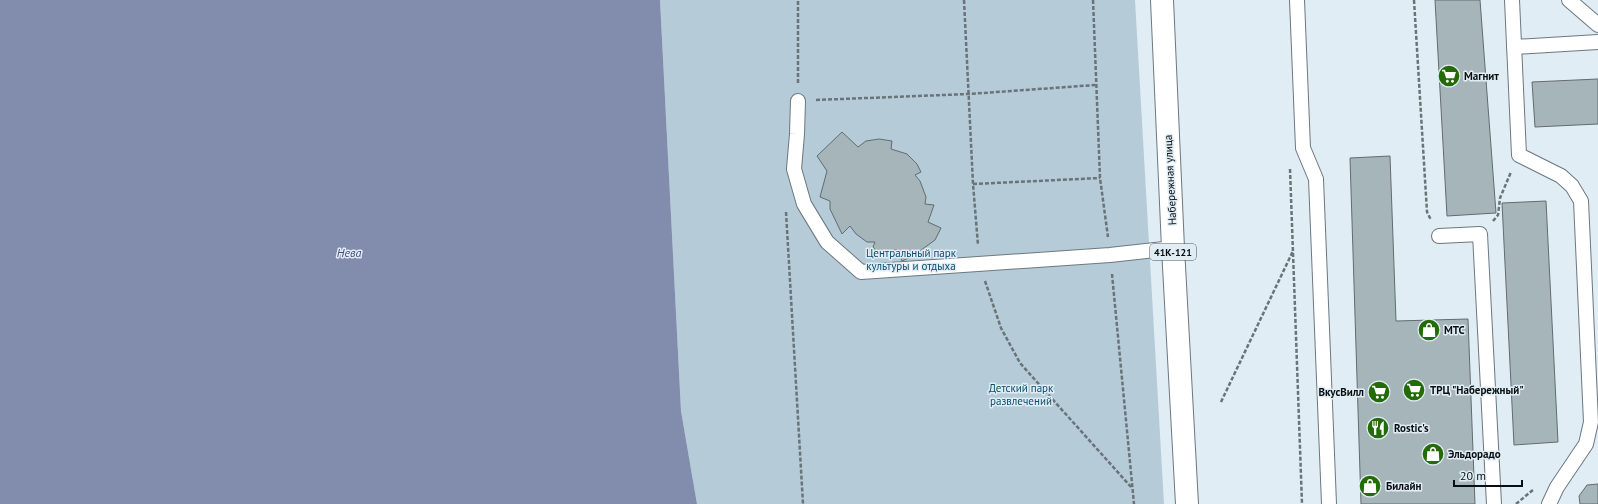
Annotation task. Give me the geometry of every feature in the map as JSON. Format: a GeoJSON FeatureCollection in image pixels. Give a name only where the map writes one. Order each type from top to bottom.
{"type":"FeatureCollection","features":[{"type":"Feature","properties":{"kind":"main road","name":"Набережная улица"},"geometry":{"type":"LineString","coordinates":[[1162,0],[1173,248],[1187,504]]}},
{"type":"Feature","properties":{"kind":"lane"},"geometry":{"type":"LineString","coordinates":[[1297,0],[1303,148],[1316,180],[1329,504]]}},
{"type":"Feature","properties":{"kind":"lane"},"geometry":{"type":"LineString","coordinates":[[1512,0],[1519,155],[1561,176],[1572,186],[1581,201],[1591,422],[1586,444],[1557,487],[1549,504]]}},
{"type":"Feature","properties":{"kind":"lane"},"geometry":{"type":"LineString","coordinates":[[1569,0],[1598,25]]}},
{"type":"Feature","properties":{"kind":"lane"},"geometry":{"type":"LineString","coordinates":[[1514,47],[1598,42]]}},
{"type":"Feature","properties":{"kind":"lane"},"geometry":{"type":"LineString","coordinates":[[798,101],[794,169],[804,204],[827,242],[861,272],[1110,255],[1173,248]]}},
{"type":"Feature","properties":{"kind":"lane"},"geometry":{"type":"LineString","coordinates":[[1440,236],[1480,234],[1494,504]]}},
{"type":"Feature","properties":{"kind":"path"},"geometry":{"type":"LineString","coordinates":[[798,0],[798,101],[970,94],[1095,84]]}},
{"type":"Feature","properties":{"kind":"path"},"geometry":{"type":"LineString","coordinates":[[964,0],[970,94],[973,184],[979,264],[1000,328],[1020,363],[1132,488]]}},
{"type":"Feature","properties":{"kind":"path"},"geometry":{"type":"LineString","coordinates":[[1414,0],[1427,212],[1440,236]]}},
{"type":"Feature","properties":{"kind":"path"},"geometry":{"type":"LineString","coordinates":[[1480,234],[1498,215],[1500,198],[1519,155]]}},
{"type":"Feature","properties":{"kind":"path"},"geometry":{"type":"LineString","coordinates":[[1290,167],[1302,504]]}},
{"type":"Feature","properties":{"kind":"path"},"geometry":{"type":"LineString","coordinates":[[973,184],[1100,178]]}},
{"type":"Feature","properties":{"kind":"path"},"geometry":{"type":"LineString","coordinates":[[786,210],[803,504]]}},
{"type":"Feature","properties":{"kind":"path"},"geometry":{"type":"LineString","coordinates":[[1221,402],[1293,250]]}},
{"type":"Feature","properties":{"kind":"green space","name":"Центральный парк культуры и отдыха"},"geometry":{"type":"Polygon","coordinates":[[[660,0],[1135,0],[1164,504],[697,504],[681,411],[660,0]]]}},
{"type":"Feature","properties":{"kind":"water","name":"Нева"},"geometry":{"type":"Polygon","coordinates":[[[0,0],[660,0],[681,411],[697,504],[0,504],[0,0]]]}},
{"type":"Feature","properties":{"kind":"building"},"geometry":{"type":"Polygon","coordinates":[[[1435,0],[1480,0],[1496,213],[1447,216],[1435,0]]]}},
{"type":"Feature","properties":{"kind":"building"},"geometry":{"type":"Polygon","coordinates":[[[1598,79],[1598,124],[1535,127],[1532,82],[1598,79]]]}},
{"type":"Feature","properties":{"kind":"building"},"geometry":{"type":"Polygon","coordinates":[[[842,132],[858,147],[866,141],[879,139],[892,141],[891,149],[907,154],[917,164],[921,172],[915,175],[920,181],[926,197],[925,204],[934,205],[928,222],[941,228],[935,240],[913,256],[902,261],[897,250],[877,252],[873,247],[875,242],[867,242],[856,234],[850,226],[842,234],[830,209],[830,201],[820,197],[827,171],[817,156],[842,132]]]}},
{"type":"Feature","properties":{"kind":"building","name":"ТРЦ \"Набережный\""},"geometry":{"type":"Polygon","coordinates":[[[1390,156],[1396,321],[1468,319],[1475,504],[1361,504],[1350,158],[1390,156]]]}},
{"type":"Feature","properties":{"kind":"building"},"geometry":{"type":"Polygon","coordinates":[[[1546,201],[1558,442],[1514,445],[1502,203],[1546,201]]]}},
{"type":"Feature","properties":{"kind":"building"},"geometry":{"type":"Polygon","coordinates":[[[1598,484],[1598,504],[1580,504],[1579,496],[1587,485],[1598,484]]]}},
{"type":"Feature","properties":{"kind":"place","name":"Магнит"},"geometry":{"type":"Point","coordinates":[1449,76]}},
{"type":"Feature","properties":{"kind":"place","name":"МТС"},"geometry":{"type":"Point","coordinates":[1429,330]}},
{"type":"Feature","properties":{"kind":"place","name":"ТРЦ \"Набережный\""},"geometry":{"type":"Point","coordinates":[1414,390]}},
{"type":"Feature","properties":{"kind":"place","name":"ВкусВилл"},"geometry":{"type":"Point","coordinates":[1379,392]}},
{"type":"Feature","properties":{"kind":"place","name":"Rostic's"},"geometry":{"type":"Point","coordinates":[1378,428]}},
{"type":"Feature","properties":{"kind":"place","name":"Эльдорадо"},"geometry":{"type":"Point","coordinates":[1433,454]}},
{"type":"Feature","properties":{"kind":"place","name":"Билайн"},"geometry":{"type":"Point","coordinates":[1370,486]}},
{"type":"Feature","properties":{"kind":"park label","name":"Детский парк развлечений"},"geometry":{"type":"Point","coordinates":[1021,394]}}]}
